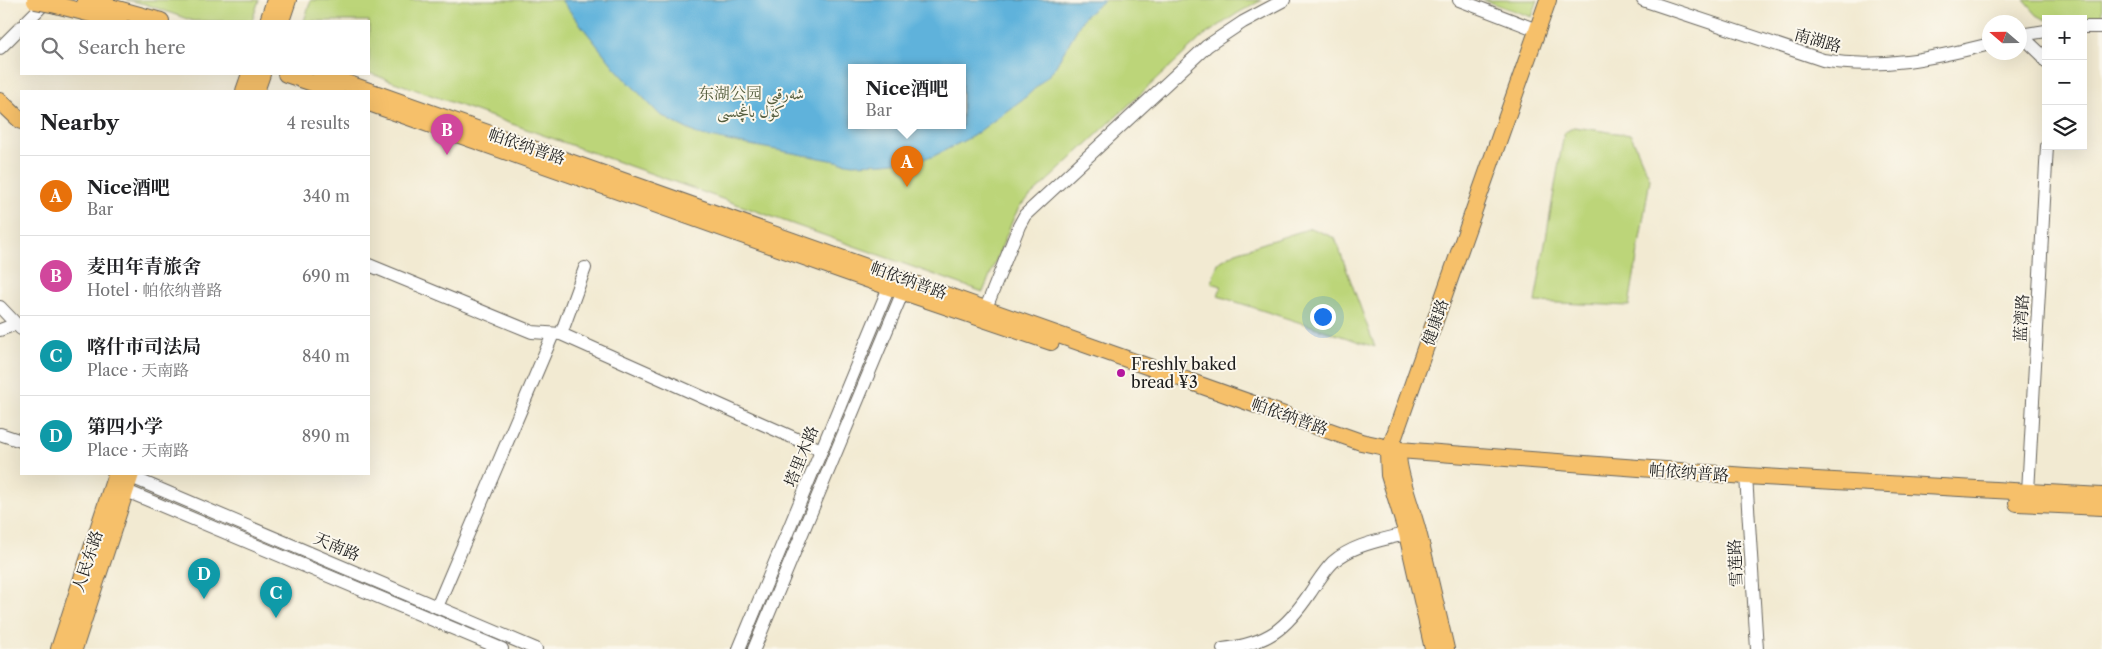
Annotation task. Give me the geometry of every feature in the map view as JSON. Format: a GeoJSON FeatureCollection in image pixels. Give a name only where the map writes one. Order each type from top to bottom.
{"type":"FeatureCollection","features":[{"type":"Feature","properties":{"kind":"main road"},"geometry":{"type":"LineString","coordinates":[[34,0],[115,20]]}},
{"type":"Feature","properties":{"kind":"main road"},"geometry":{"type":"LineString","coordinates":[[85,0],[157,20]]}},
{"type":"Feature","properties":{"kind":"main road"},"geometry":{"type":"LineString","coordinates":[[268,20],[275,0]]}},
{"type":"Feature","properties":{"kind":"main road"},"geometry":{"type":"LineString","coordinates":[[281,20],[288,0]]}},
{"type":"Feature","properties":{"kind":"main road","name":"健康路"},"geometry":{"type":"LineString","coordinates":[[1446,649],[1412,532],[1389,475],[1394,453],[1548,0]]}},
{"type":"Feature","properties":{"kind":"main road","name":"健康路"},"geometry":{"type":"LineString","coordinates":[[1394,453],[1555,0]]}},
{"type":"Feature","properties":{"kind":"main road"},"geometry":{"type":"LineString","coordinates":[[244,90],[250,75]]}},
{"type":"Feature","properties":{"kind":"main road"},"geometry":{"type":"LineString","coordinates":[[256,90],[262,75]]}},
{"type":"Feature","properties":{"kind":"main road"},"geometry":{"type":"LineString","coordinates":[[289,75],[333,90]]}},
{"type":"Feature","properties":{"kind":"main road","name":"帕依纳普路"},"geometry":{"type":"LineString","coordinates":[[324,75],[365,90]]}},
{"type":"Feature","properties":{"kind":"main road","name":"帕依纳普路"},"geometry":{"type":"LineString","coordinates":[[370,92],[898,283],[1043,340],[1394,453],[2102,507]]}},
{"type":"Feature","properties":{"kind":"main road"},"geometry":{"type":"LineString","coordinates":[[0,101],[20,121]]}},
{"type":"Feature","properties":{"kind":"main road","name":"帕依纳普路"},"geometry":{"type":"LineString","coordinates":[[370,103],[898,283],[986,308],[1394,453]]}},
{"type":"Feature","properties":{"kind":"main road","name":"人民东路"},"geometry":{"type":"LineString","coordinates":[[59,649],[123,479]]}},
{"type":"Feature","properties":{"kind":"main road","name":"人民东路"},"geometry":{"type":"LineString","coordinates":[[74,649],[123,479]]}},
{"type":"Feature","properties":{"kind":"main road","name":"帕依纳普路"},"geometry":{"type":"LineString","coordinates":[[1747,481],[2102,496]]}},
{"type":"Feature","properties":{"kind":"main road","name":"健康路"},"geometry":{"type":"LineString","coordinates":[[1412,532],[1434,649]]}},
{"type":"Feature","properties":{"kind":"street"},"geometry":{"type":"LineString","coordinates":[[986,308],[1018,226],[1030,210],[1207,46],[1243,22],[1284,0]]}},
{"type":"Feature","properties":{"kind":"street"},"geometry":{"type":"LineString","coordinates":[[1459,0],[1537,30]]}},
{"type":"Feature","properties":{"kind":"street","name":"南湖路"},"geometry":{"type":"LineString","coordinates":[[1643,0],[1823,60],[1849,65],[1907,62],[1982,46]]}},
{"type":"Feature","properties":{"kind":"street"},"geometry":{"type":"LineString","coordinates":[[28,20],[52,3]]}},
{"type":"Feature","properties":{"kind":"street"},"geometry":{"type":"LineString","coordinates":[[0,48],[20,28]]}},
{"type":"Feature","properties":{"kind":"street"},"geometry":{"type":"LineString","coordinates":[[2027,34],[2042,32]]}},
{"type":"Feature","properties":{"kind":"street"},"geometry":{"type":"LineString","coordinates":[[2027,41],[2045,60]]}},
{"type":"Feature","properties":{"kind":"street","name":"蓝湾路"},"geometry":{"type":"LineString","coordinates":[[2028,492],[2047,150]]}},
{"type":"Feature","properties":{"kind":"street"},"geometry":{"type":"LineString","coordinates":[[370,265],[532,332],[557,334],[821,450]]}},
{"type":"Feature","properties":{"kind":"street"},"geometry":{"type":"LineString","coordinates":[[437,607],[585,268]]}},
{"type":"Feature","properties":{"kind":"street","name":"塔里木路"},"geometry":{"type":"LineString","coordinates":[[739,649],[821,450],[898,283]]}},
{"type":"Feature","properties":{"kind":"street","name":"塔里木路"},"geometry":{"type":"LineString","coordinates":[[754,649],[898,283]]}},
{"type":"Feature","properties":{"kind":"street"},"geometry":{"type":"LineString","coordinates":[[0,307],[18,327]]}},
{"type":"Feature","properties":{"kind":"street"},"geometry":{"type":"LineString","coordinates":[[0,330],[18,327]]}},
{"type":"Feature","properties":{"kind":"street"},"geometry":{"type":"LineString","coordinates":[[0,434],[20,441]]}},
{"type":"Feature","properties":{"kind":"street","name":"天南路"},"geometry":{"type":"LineString","coordinates":[[123,479],[536,649]]}},
{"type":"Feature","properties":{"kind":"street","name":"天南路"},"geometry":{"type":"LineString","coordinates":[[123,479],[502,649]]}},
{"type":"Feature","properties":{"kind":"street","name":"雪莲路"},"geometry":{"type":"LineString","coordinates":[[1747,481],[1757,649]]}},
{"type":"Feature","properties":{"kind":"street"},"geometry":{"type":"LineString","coordinates":[[1223,649],[1241,647],[1268,638],[1286,624],[1333,563],[1354,548],[1412,532]]}},
{"type":"Feature","properties":{"kind":"green space"},"geometry":{"type":"Polygon","coordinates":[[[126,0],[259,0],[252,20],[190,20],[145,4],[126,0]]]}},
{"type":"Feature","properties":{"kind":"green space","name":"东湖公园 شەرقىي كۆل باغچىسى"},"geometry":{"type":"Polygon","coordinates":[[[311,0],[1262,0],[1238,13],[1202,37],[1020,206],[983,292],[370,73],[370,20],[304,20],[311,0]]]}},
{"type":"Feature","properties":{"kind":"green space"},"geometry":{"type":"Polygon","coordinates":[[[1483,0],[1538,0],[1532,17],[1483,0]]]}},
{"type":"Feature","properties":{"kind":"green space"},"geometry":{"type":"Polygon","coordinates":[[[2024,0],[2102,0],[2102,20],[2087,20],[2087,15],[2042,15],[2042,18],[2037,15],[2024,0]]]}},
{"type":"Feature","properties":{"kind":"green space"},"geometry":{"type":"Polygon","coordinates":[[[1574,127],[1631,135],[1650,179],[1629,306],[1535,302],[1564,133],[1574,127]]]}},
{"type":"Feature","properties":{"kind":"green space"},"geometry":{"type":"Polygon","coordinates":[[[1311,228],[1335,238],[1375,347],[1218,296],[1221,286],[1211,283],[1218,263],[1236,252],[1311,228]]]}},
{"type":"Feature","properties":{"kind":"water"},"geometry":{"type":"Polygon","coordinates":[[[561,0],[1105,0],[1084,17],[1053,71],[1027,96],[973,136],[932,157],[885,163],[852,164],[697,134],[659,114],[615,68],[561,0]]]}},
{"type":"Feature","properties":{"kind":"place","name":"麦田年青旅舍"},"geometry":{"type":"Point","coordinates":[447,155]}},
{"type":"Feature","properties":{"kind":"place","name":"Nice酒吧"},"geometry":{"type":"Point","coordinates":[907,187]}},
{"type":"Feature","properties":{"kind":"place","name":"Freshly baked bread ¥3"},"geometry":{"type":"Point","coordinates":[1121,373]}},
{"type":"Feature","properties":{"kind":"place","name":"第四小学"},"geometry":{"type":"Point","coordinates":[204,599]}},
{"type":"Feature","properties":{"kind":"place","name":"喀什市司法局"},"geometry":{"type":"Point","coordinates":[276,618]}}]}
